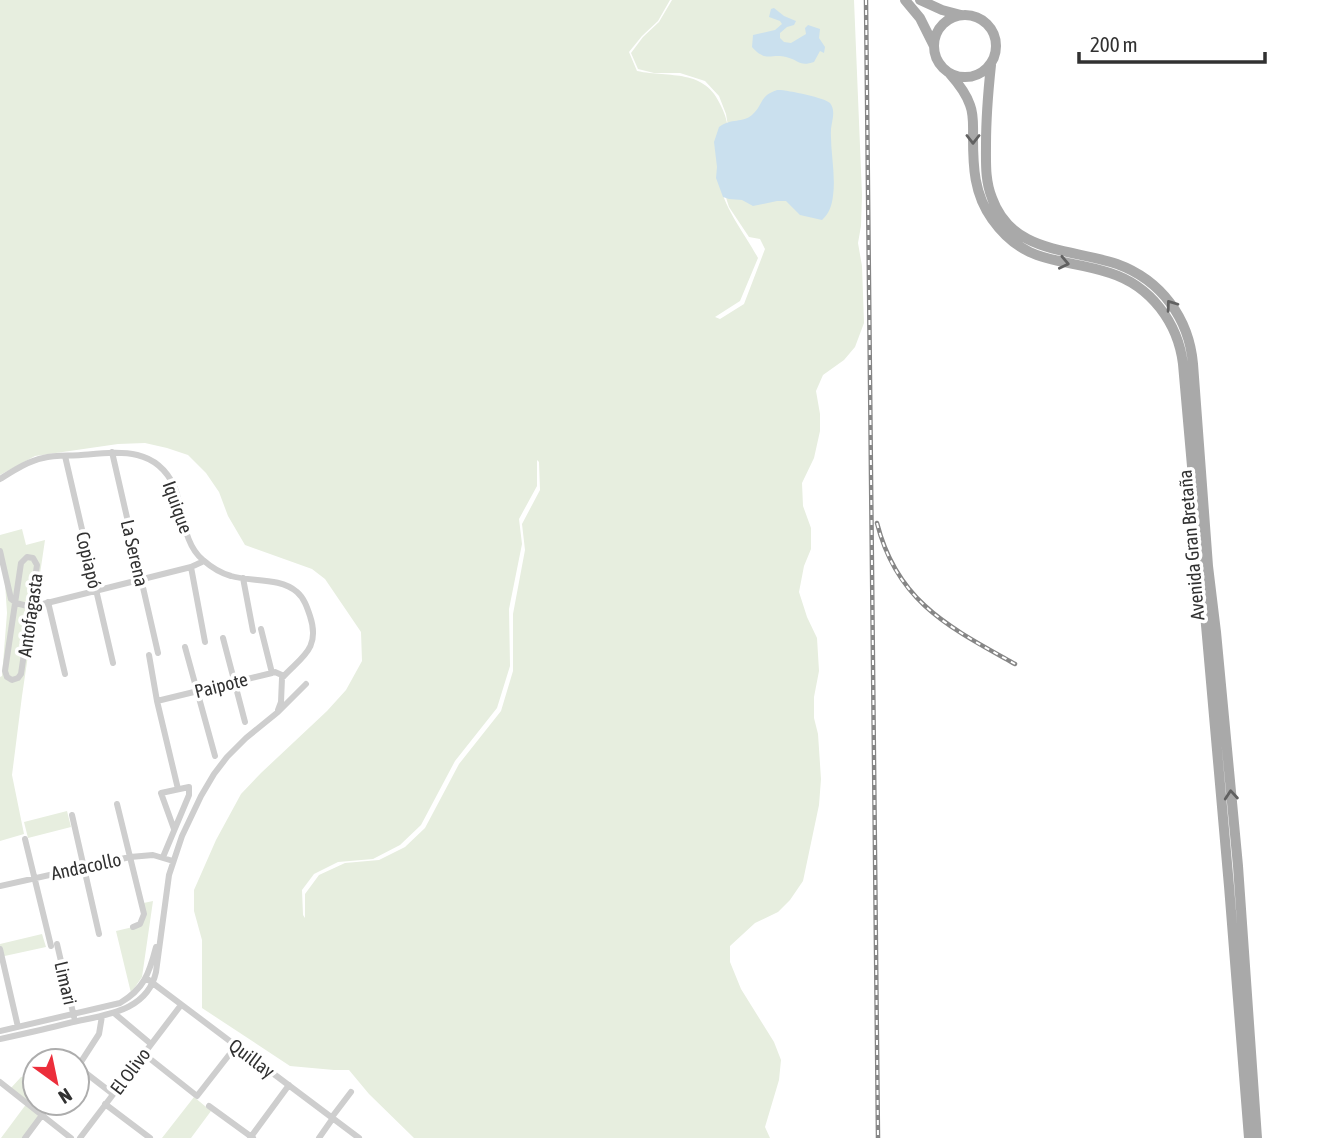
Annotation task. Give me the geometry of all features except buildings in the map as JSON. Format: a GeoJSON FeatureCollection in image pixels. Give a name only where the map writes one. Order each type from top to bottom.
{"type":"FeatureCollection","features":[{"type":"Feature","properties":{"kind":"main road"},"geometry":{"type":"LineString","coordinates":[[905,0],[925,25],[937,61],[944,69],[963,78],[984,72],[991,65],[997,48],[993,31],[987,24],[972,16],[942,10],[920,0]]}},
{"type":"Feature","properties":{"kind":"main road"},"geometry":{"type":"LineString","coordinates":[[934,46],[944,23],[963,15]]}},
{"type":"Feature","properties":{"kind":"main road","name":"Avenida Gran Bretaña"},"geometry":{"type":"LineString","coordinates":[[991,65],[986,102],[987,176],[991,196],[1000,214],[1015,231],[1036,244],[1108,261],[1142,276],[1169,300],[1183,323],[1189,340],[1208,566],[1237,853],[1257,1138]]}},
{"type":"Feature","properties":{"kind":"main road","name":"Avenida Gran Bretaña"},"geometry":{"type":"LineString","coordinates":[[950,74],[963,90],[970,105],[976,183],[984,206],[998,227],[1016,244],[1038,256],[1110,273],[1132,282],[1161,308],[1179,342],[1229,886],[1249,1138]]}},
{"type":"Feature","properties":{"kind":"street","name":"Iquique"},"geometry":{"type":"LineString","coordinates":[[0,479],[44,458],[111,452],[131,452],[142,456],[169,476],[179,500],[188,537],[196,553],[204,561]]}},
{"type":"Feature","properties":{"kind":"street","name":"La Serena"},"geometry":{"type":"LineString","coordinates":[[111,452],[158,653]]}},
{"type":"Feature","properties":{"kind":"street","name":"Copiapó"},"geometry":{"type":"LineString","coordinates":[[65,456],[113,663]]}},
{"type":"Feature","properties":{"kind":"street"},"geometry":{"type":"LineString","coordinates":[[0,551],[13,601],[31,607],[191,567],[204,561],[218,571],[243,579],[282,585],[299,594],[313,627],[312,643],[302,659],[281,681],[278,712]]}},
{"type":"Feature","properties":{"kind":"street","name":"Antofagasta"},"geometry":{"type":"LineString","coordinates":[[27,557],[35,559],[37,565],[31,607],[21,674],[12,680],[3,672],[13,601],[22,561],[27,557]]}},
{"type":"Feature","properties":{"kind":"street"},"geometry":{"type":"LineString","coordinates":[[191,567],[205,642]]}},
{"type":"Feature","properties":{"kind":"street"},"geometry":{"type":"LineString","coordinates":[[243,579],[253,631]]}},
{"type":"Feature","properties":{"kind":"street"},"geometry":{"type":"LineString","coordinates":[[48,602],[65,674]]}},
{"type":"Feature","properties":{"kind":"street"},"geometry":{"type":"LineString","coordinates":[[261,629],[272,673]]}},
{"type":"Feature","properties":{"kind":"street"},"geometry":{"type":"LineString","coordinates":[[223,638],[245,722]]}},
{"type":"Feature","properties":{"kind":"street"},"geometry":{"type":"LineString","coordinates":[[185,647],[215,756]]}},
{"type":"Feature","properties":{"kind":"street"},"geometry":{"type":"LineString","coordinates":[[149,655],[178,789]]}},
{"type":"Feature","properties":{"kind":"street","name":"Paipote"},"geometry":{"type":"LineString","coordinates":[[157,701],[275,672],[284,676]]}},
{"type":"Feature","properties":{"kind":"street"},"geometry":{"type":"LineString","coordinates":[[0,1031],[114,1013],[126,1009],[145,994],[153,984],[156,972],[167,883],[189,820],[222,764],[246,738],[306,684]]}},
{"type":"Feature","properties":{"kind":"street"},"geometry":{"type":"LineString","coordinates":[[163,857],[190,790],[189,787],[161,793],[174,829]]}},
{"type":"Feature","properties":{"kind":"street"},"geometry":{"type":"LineString","coordinates":[[117,804],[144,914],[140,923],[133,927]]}},
{"type":"Feature","properties":{"kind":"street"},"geometry":{"type":"LineString","coordinates":[[72,815],[99,934]]}},
{"type":"Feature","properties":{"kind":"street","name":"Limari"},"geometry":{"type":"LineString","coordinates":[[25,839],[74,1018]]}},
{"type":"Feature","properties":{"kind":"street","name":"Andacollo"},"geometry":{"type":"LineString","coordinates":[[0,886],[130,856],[149,855],[173,861]]}},
{"type":"Feature","properties":{"kind":"street"},"geometry":{"type":"LineString","coordinates":[[0,1039],[120,1003],[137,991],[146,978],[160,929]]}},
{"type":"Feature","properties":{"kind":"street"},"geometry":{"type":"LineString","coordinates":[[0,949],[18,1027]]}},
{"type":"Feature","properties":{"kind":"street","name":"Quillay"},"geometry":{"type":"LineString","coordinates":[[146,978],[359,1138]]}},
{"type":"Feature","properties":{"kind":"street","name":"El Olivo"},"geometry":{"type":"LineString","coordinates":[[80,1138],[181,1005]]}},
{"type":"Feature","properties":{"kind":"street"},"geometry":{"type":"LineString","coordinates":[[114,1013],[151,1044]]}},
{"type":"Feature","properties":{"kind":"street"},"geometry":{"type":"LineString","coordinates":[[91,1048],[101,1031],[102,1016]]}},
{"type":"Feature","properties":{"kind":"street"},"geometry":{"type":"LineString","coordinates":[[144,1054],[197,1096],[236,1046]]}},
{"type":"Feature","properties":{"kind":"street"},"geometry":{"type":"LineString","coordinates":[[91,1078],[113,1094]]}},
{"type":"Feature","properties":{"kind":"street"},"geometry":{"type":"LineString","coordinates":[[0,1082],[21,1098]]}},
{"type":"Feature","properties":{"kind":"street"},"geometry":{"type":"LineString","coordinates":[[209,1106],[251,1138],[289,1085]]}},
{"type":"Feature","properties":{"kind":"street"},"geometry":{"type":"LineString","coordinates":[[319,1138],[351,1092]]}},
{"type":"Feature","properties":{"kind":"street"},"geometry":{"type":"LineString","coordinates":[[105,1104],[150,1138]]}},
{"type":"Feature","properties":{"kind":"street"},"geometry":{"type":"LineString","coordinates":[[25,1138],[41,1117]]}},
{"type":"Feature","properties":{"kind":"street"},"geometry":{"type":"LineString","coordinates":[[45,1117],[71,1138]]}},
{"type":"Feature","properties":{"kind":"green space"},"geometry":{"type":"Polygon","coordinates":[[[0,0],[670,0],[658,21],[629,52],[637,71],[685,77],[706,85],[725,115],[728,132],[720,174],[721,189],[729,209],[758,258],[740,301],[715,317],[720,319],[744,304],[765,249],[760,239],[749,237],[729,207],[721,182],[729,132],[726,114],[719,96],[705,81],[680,73],[654,73],[638,69],[631,53],[659,22],[672,0],[854,0],[862,195],[858,243],[862,266],[864,323],[855,347],[844,360],[823,375],[816,391],[820,431],[814,458],[802,483],[803,506],[811,528],[811,549],[804,566],[799,592],[817,638],[819,671],[814,697],[814,718],[818,734],[821,779],[819,805],[803,881],[778,912],[755,923],[730,946],[730,962],[741,989],[774,1042],[781,1060],[779,1080],[765,1127],[770,1138],[414,1138],[369,1094],[349,1070],[290,1066],[202,1008],[202,940],[194,911],[194,890],[216,840],[241,794],[346,690],[362,661],[361,632],[325,579],[312,569],[245,545],[228,516],[219,492],[206,473],[188,455],[145,443],[118,444],[35,456],[0,475],[0,0]],[[537,460],[537,486],[519,519],[522,544],[509,609],[510,666],[497,708],[455,761],[421,825],[400,845],[373,859],[338,862],[314,874],[302,890],[305,918],[305,894],[319,875],[345,863],[379,860],[405,847],[425,828],[459,764],[501,711],[513,671],[513,614],[525,550],[522,524],[540,490],[537,460]]]}},
{"type":"Feature","properties":{"kind":"green space"},"geometry":{"type":"Polygon","coordinates":[[[22,529],[26,545],[45,540],[12,775],[24,834],[0,841],[0,677],[7,613],[0,562],[0,535],[22,529]]]}},
{"type":"Feature","properties":{"kind":"green space"},"geometry":{"type":"Polygon","coordinates":[[[67,811],[71,827],[28,838],[24,822],[67,811]]]}},
{"type":"Feature","properties":{"kind":"green space"},"geometry":{"type":"Polygon","coordinates":[[[153,901],[142,977],[131,993],[116,931],[133,927],[143,919],[139,904],[153,901]]]}},
{"type":"Feature","properties":{"kind":"green space"},"geometry":{"type":"Polygon","coordinates":[[[42,934],[46,947],[0,957],[0,944],[42,934]]]}},
{"type":"Feature","properties":{"kind":"green space"},"geometry":{"type":"Polygon","coordinates":[[[21,1077],[21,1098],[10,1089],[21,1077]]]}},
{"type":"Feature","properties":{"kind":"green space"},"geometry":{"type":"Polygon","coordinates":[[[194,1097],[211,1111],[191,1138],[162,1138],[194,1097]]]}},
{"type":"Feature","properties":{"kind":"green space"},"geometry":{"type":"Polygon","coordinates":[[[21,1111],[21,1117],[41,1117],[25,1138],[1,1138],[21,1111]]]}},
{"type":"Feature","properties":{"kind":"water"},"geometry":{"type":"Polygon","coordinates":[[[774,8],[796,21],[780,33],[784,42],[791,43],[806,34],[805,28],[808,25],[820,29],[819,38],[825,47],[824,53],[820,51],[814,62],[805,64],[786,57],[765,56],[757,52],[752,47],[753,35],[775,30],[782,24],[769,17],[771,9],[774,8]]]}},
{"type":"Feature","properties":{"kind":"water"},"geometry":{"type":"Polygon","coordinates":[[[777,90],[813,96],[832,106],[834,188],[831,206],[822,220],[800,215],[786,201],[753,206],[742,200],[723,197],[716,178],[714,142],[719,127],[728,122],[745,119],[756,111],[767,95],[777,90]]]}},
{"type":"Feature","properties":{"kind":"railway"},"geometry":{"type":"LineString","coordinates":[[866,0],[878,1138]]}},
{"type":"Feature","properties":{"kind":"railway"},"geometry":{"type":"LineString","coordinates":[[877,523],[886,550],[912,593],[948,624],[1015,664]]}}]}
